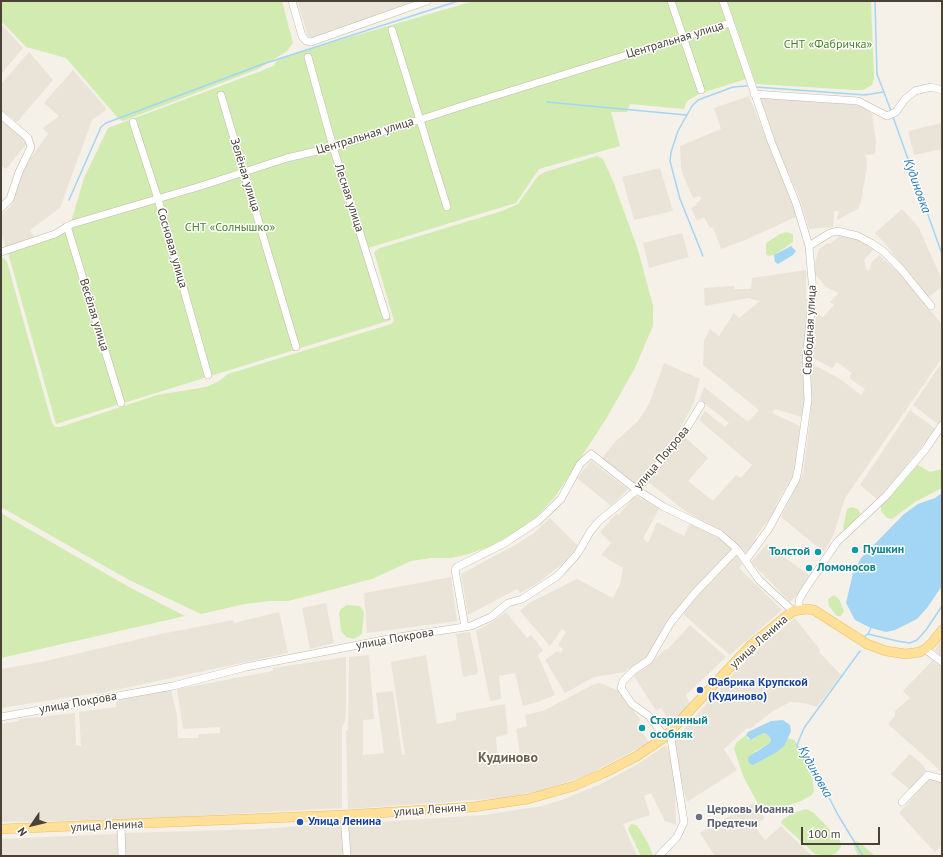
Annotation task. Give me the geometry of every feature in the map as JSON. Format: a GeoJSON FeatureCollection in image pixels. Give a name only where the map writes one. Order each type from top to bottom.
{"type":"FeatureCollection","features":[{"type":"Feature","properties":{"kind":"main road"},"geometry":{"type":"LineString","coordinates":[[796,610],[814,610],[855,638],[886,651],[912,654],[925,649],[932,643],[942,630]]}},
{"type":"Feature","properties":{"kind":"main road","name":"улица Ленина"},"geometry":{"type":"LineString","coordinates":[[1,829],[344,815],[498,805],[555,793],[604,773],[637,756],[667,735],[751,645],[796,610]]}},
{"type":"Feature","properties":{"kind":"street"},"geometry":{"type":"LineString","coordinates":[[292,1],[302,36],[306,41],[311,42],[427,1]]}},
{"type":"Feature","properties":{"kind":"street"},"geometry":{"type":"LineString","coordinates":[[671,1],[701,90]]}},
{"type":"Feature","properties":{"kind":"street","name":"Свободная улица"},"geometry":{"type":"LineString","coordinates":[[723,1],[754,94],[796,203],[809,246],[813,292],[806,359],[808,400],[796,479],[768,530],[746,560]]}},
{"type":"Feature","properties":{"kind":"street","name":"Центральная улица"},"geometry":{"type":"LineString","coordinates":[[1,251],[55,234],[68,226],[288,158],[333,147],[730,23]]}},
{"type":"Feature","properties":{"kind":"street"},"geometry":{"type":"LineString","coordinates":[[392,30],[421,119],[447,207]]}},
{"type":"Feature","properties":{"kind":"street","name":"Лесная улица"},"geometry":{"type":"LineString","coordinates":[[308,57],[333,147],[386,316]]}},
{"type":"Feature","properties":{"kind":"street"},"geometry":{"type":"LineString","coordinates":[[754,94],[858,101],[888,116],[896,112],[905,99],[914,91],[931,88],[942,90]]}},
{"type":"Feature","properties":{"kind":"street","name":"Зелёная улица"},"geometry":{"type":"LineString","coordinates":[[221,95],[296,347]]}},
{"type":"Feature","properties":{"kind":"street"},"geometry":{"type":"LineString","coordinates":[[1,115],[28,138],[32,147],[19,172],[10,199],[1,208]]}},
{"type":"Feature","properties":{"kind":"street","name":"Сосновая улица"},"geometry":{"type":"LineString","coordinates":[[133,122],[158,199],[208,375]]}},
{"type":"Feature","properties":{"kind":"street","name":"Весёлая улица"},"geometry":{"type":"LineString","coordinates":[[68,226],[121,403]]}},
{"type":"Feature","properties":{"kind":"street"},"geometry":{"type":"LineString","coordinates":[[809,246],[830,233],[837,231],[858,236],[883,251],[900,268],[930,306]]}},
{"type":"Feature","properties":{"kind":"street","name":"улица Покрова"},"geometry":{"type":"LineString","coordinates":[[1,717],[173,686],[246,667],[399,637],[465,627],[491,617],[508,603],[522,599],[556,577],[578,553],[590,532],[599,521],[637,490],[683,434],[701,405]]}},
{"type":"Feature","properties":{"kind":"street"},"geometry":{"type":"LineString","coordinates":[[465,627],[455,570],[456,567],[505,543],[538,521],[560,499],[580,464],[591,454],[637,490],[664,507],[720,534],[737,549],[759,580],[796,610],[798,600],[837,542],[886,496],[925,450],[942,425]]}},
{"type":"Feature","properties":{"kind":"street"},"geometry":{"type":"LineString","coordinates":[[659,856],[677,836],[684,822],[667,735],[649,716],[632,704],[621,688],[623,681],[634,670],[649,660],[671,622],[694,594],[737,549]]}},
{"type":"Feature","properties":{"kind":"street"},"geometry":{"type":"LineString","coordinates":[[925,649],[942,662]]}},
{"type":"Feature","properties":{"kind":"street"},"geometry":{"type":"LineString","coordinates":[[902,802],[928,775],[942,779]]}},
{"type":"Feature","properties":{"kind":"street"},"geometry":{"type":"LineString","coordinates":[[344,815],[347,856]]}},
{"type":"Feature","properties":{"kind":"street"},"geometry":{"type":"LineString","coordinates":[[121,825],[122,856]]}},
{"type":"Feature","properties":{"kind":"shaded area"},"geometry":{"type":"Polygon","coordinates":[[[297,1],[417,1],[312,38],[308,36],[297,1]]]}},
{"type":"Feature","properties":{"kind":"shaded area"},"geometry":{"type":"Polygon","coordinates":[[[3,26],[23,48],[1,74],[1,27],[3,26]]]}},
{"type":"Feature","properties":{"kind":"shaded area"},"geometry":{"type":"Polygon","coordinates":[[[29,52],[53,80],[17,122],[1,110],[1,84],[29,52]]]}},
{"type":"Feature","properties":{"kind":"shaded area"},"geometry":{"type":"Polygon","coordinates":[[[73,70],[106,108],[105,111],[92,120],[60,208],[30,230],[35,239],[6,248],[1,232],[1,215],[11,206],[25,165],[48,134],[43,128],[59,116],[44,103],[73,70]]]}},
{"type":"Feature","properties":{"kind":"shaded area"},"geometry":{"type":"Polygon","coordinates":[[[749,96],[798,216],[743,241],[721,249],[713,227],[710,228],[704,217],[697,221],[691,208],[697,205],[696,203],[701,200],[700,196],[693,198],[683,175],[680,146],[721,129],[714,108],[749,96]]]}},
{"type":"Feature","properties":{"kind":"shaded area"},"geometry":{"type":"Polygon","coordinates":[[[760,97],[817,100],[861,106],[872,114],[876,141],[875,154],[866,155],[867,167],[861,201],[858,209],[837,220],[839,211],[834,211],[833,227],[809,229],[800,199],[773,139],[759,100],[760,97]]]}},
{"type":"Feature","properties":{"kind":"shaded area"},"geometry":{"type":"Polygon","coordinates":[[[1,119],[28,142],[6,169],[1,166],[1,119]]]}},
{"type":"Feature","properties":{"kind":"shaded area"},"geometry":{"type":"Polygon","coordinates":[[[942,123],[942,149],[914,155],[908,131],[942,123]]]}},
{"type":"Feature","properties":{"kind":"shaded area"},"geometry":{"type":"Polygon","coordinates":[[[660,168],[673,211],[634,220],[622,177],[660,168]]]}},
{"type":"Feature","properties":{"kind":"shaded area"},"geometry":{"type":"Polygon","coordinates":[[[902,209],[919,228],[942,280],[942,287],[927,298],[888,247],[875,233],[902,209]]]}},
{"type":"Feature","properties":{"kind":"shaded area"},"geometry":{"type":"Polygon","coordinates":[[[682,233],[689,257],[649,268],[643,243],[682,233]]]}},
{"type":"Feature","properties":{"kind":"shaded area"},"geometry":{"type":"Polygon","coordinates":[[[840,235],[855,238],[875,248],[864,260],[867,271],[870,269],[871,263],[879,255],[907,280],[942,325],[942,358],[845,498],[833,536],[824,552],[781,517],[803,473],[811,413],[809,362],[840,379],[861,395],[865,389],[849,378],[852,373],[837,362],[832,368],[809,356],[812,333],[817,314],[823,317],[834,305],[830,302],[839,293],[826,287],[815,274],[815,263],[819,249],[828,243],[830,244],[840,235]]]}},
{"type":"Feature","properties":{"kind":"shaded area"},"geometry":{"type":"Polygon","coordinates":[[[806,270],[806,299],[809,299],[804,349],[805,394],[802,417],[775,409],[772,413],[800,426],[793,476],[775,506],[777,508],[755,538],[757,541],[746,553],[718,530],[685,511],[647,481],[685,437],[708,458],[688,481],[713,501],[736,475],[741,478],[752,465],[699,420],[705,411],[725,427],[729,423],[699,399],[704,387],[748,422],[759,410],[703,365],[704,341],[710,329],[719,336],[734,313],[739,318],[760,301],[748,298],[705,306],[704,288],[734,286],[734,289],[751,289],[752,278],[806,270]]]}},
{"type":"Feature","properties":{"kind":"shaded area"},"geometry":{"type":"Polygon","coordinates":[[[664,363],[700,379],[694,402],[678,433],[635,485],[601,459],[616,441],[638,421],[649,404],[664,363]]]}},
{"type":"Feature","properties":{"kind":"shaded area"},"geometry":{"type":"Polygon","coordinates":[[[940,365],[942,366],[942,420],[939,425],[913,405],[940,365]]]}},
{"type":"Feature","properties":{"kind":"shaded area"},"geometry":{"type":"Polygon","coordinates":[[[910,410],[936,429],[878,500],[860,485],[910,410]]]}},
{"type":"Feature","properties":{"kind":"shaded area"},"geometry":{"type":"Polygon","coordinates":[[[591,461],[628,489],[611,506],[577,478],[591,461]]]}},
{"type":"Feature","properties":{"kind":"shaded area"},"geometry":{"type":"Polygon","coordinates":[[[635,495],[659,509],[643,538],[648,543],[657,522],[684,536],[690,523],[712,533],[732,549],[692,591],[668,623],[646,660],[630,669],[628,668],[625,672],[594,677],[565,693],[545,660],[557,651],[561,653],[563,649],[558,645],[566,632],[562,629],[550,646],[520,611],[529,603],[577,579],[613,598],[620,584],[623,568],[601,555],[611,543],[600,532],[616,514],[619,515],[635,495]]]}},
{"type":"Feature","properties":{"kind":"shaded area"},"geometry":{"type":"Polygon","coordinates":[[[550,518],[578,546],[563,563],[538,583],[520,593],[517,589],[468,615],[461,574],[517,544],[534,533],[550,518]]]}},
{"type":"Feature","properties":{"kind":"shaded area"},"geometry":{"type":"Polygon","coordinates":[[[767,544],[810,576],[800,592],[790,602],[751,562],[767,544]]]}},
{"type":"Feature","properties":{"kind":"shaded area"},"geometry":{"type":"Polygon","coordinates":[[[736,555],[742,564],[739,568],[782,610],[730,655],[684,615],[683,610],[736,555]]]}},
{"type":"Feature","properties":{"kind":"shaded area"},"geometry":{"type":"Polygon","coordinates":[[[451,577],[457,621],[367,633],[364,593],[451,577]]]}},
{"type":"Feature","properties":{"kind":"shaded area"},"geometry":{"type":"Polygon","coordinates":[[[326,603],[334,643],[310,649],[302,608],[326,603]]]}},
{"type":"Feature","properties":{"kind":"shaded area"},"geometry":{"type":"Polygon","coordinates":[[[279,612],[288,653],[97,694],[1,708],[1,669],[41,662],[161,634],[233,620],[234,623],[279,612]]]}},
{"type":"Feature","properties":{"kind":"shaded area"},"geometry":{"type":"Polygon","coordinates":[[[506,612],[527,638],[531,635],[543,650],[538,655],[555,695],[523,706],[515,673],[499,676],[501,699],[490,701],[476,631],[506,612]]]}},
{"type":"Feature","properties":{"kind":"shaded area"},"geometry":{"type":"Polygon","coordinates":[[[795,618],[820,650],[819,652],[841,675],[817,707],[804,703],[790,702],[773,711],[750,729],[748,727],[724,749],[737,770],[687,802],[677,764],[674,741],[729,678],[758,649],[795,618]]]}},
{"type":"Feature","properties":{"kind":"shaded area"},"geometry":{"type":"Polygon","coordinates":[[[690,625],[726,657],[686,695],[690,704],[679,716],[670,722],[661,708],[656,711],[634,676],[666,649],[668,649],[690,625]]]}},
{"type":"Feature","properties":{"kind":"shaded area"},"geometry":{"type":"Polygon","coordinates":[[[470,632],[478,671],[477,674],[463,677],[456,634],[470,632]]]}},
{"type":"Feature","properties":{"kind":"shaded area"},"geometry":{"type":"Polygon","coordinates":[[[942,638],[942,657],[935,650],[942,638]]]}},
{"type":"Feature","properties":{"kind":"shaded area"},"geometry":{"type":"Polygon","coordinates":[[[369,655],[374,719],[363,720],[363,755],[384,753],[376,693],[393,691],[402,755],[405,755],[391,662],[426,655],[437,724],[456,720],[456,713],[505,704],[508,734],[496,737],[498,764],[521,760],[516,729],[527,726],[525,715],[543,711],[594,684],[600,683],[619,691],[640,719],[638,725],[649,743],[585,776],[540,791],[504,798],[348,809],[346,731],[348,730],[349,657],[369,655]]]}},
{"type":"Feature","properties":{"kind":"shaded area"},"geometry":{"type":"Polygon","coordinates":[[[346,657],[346,711],[345,721],[342,727],[342,808],[138,819],[1,822],[1,724],[19,721],[19,719],[75,713],[76,745],[81,746],[79,712],[116,707],[116,702],[119,700],[171,690],[177,715],[178,738],[198,738],[199,734],[220,733],[220,727],[183,729],[177,689],[273,671],[273,668],[346,657]]]}},
{"type":"Feature","properties":{"kind":"shaded area"},"geometry":{"type":"Polygon","coordinates":[[[932,661],[942,667],[942,772],[888,724],[895,716],[895,711],[910,698],[903,691],[932,661]]]}},
{"type":"Feature","properties":{"kind":"shaded area"},"geometry":{"type":"Polygon","coordinates":[[[666,745],[672,762],[675,786],[676,825],[665,821],[651,793],[644,796],[650,815],[623,824],[637,856],[349,856],[348,824],[484,815],[542,806],[601,784],[638,764],[666,745]]]}},
{"type":"Feature","properties":{"kind":"shaded area"},"geometry":{"type":"Polygon","coordinates":[[[910,754],[923,765],[926,770],[910,790],[891,774],[910,754]]]}},
{"type":"Feature","properties":{"kind":"shaded area"},"geometry":{"type":"Polygon","coordinates":[[[930,778],[942,781],[942,845],[935,852],[899,813],[930,778]]]}},
{"type":"Feature","properties":{"kind":"shaded area"},"geometry":{"type":"Polygon","coordinates":[[[753,803],[765,818],[754,826],[765,840],[781,826],[812,856],[715,856],[700,833],[753,803]]]}},
{"type":"Feature","properties":{"kind":"shaded area"},"geometry":{"type":"Polygon","coordinates":[[[340,823],[344,838],[345,856],[125,856],[124,833],[262,829],[340,823]]]}},
{"type":"Feature","properties":{"kind":"shaded area"},"geometry":{"type":"Polygon","coordinates":[[[117,834],[118,856],[1,856],[1,839],[117,834]]]}},
{"type":"Feature","properties":{"kind":"green space"},"geometry":{"type":"Polygon","coordinates":[[[1,1],[282,1],[293,43],[287,51],[258,69],[123,121],[118,118],[66,58],[26,47],[3,23],[1,24],[1,1]]]}},
{"type":"Feature","properties":{"kind":"green space","name":"СНТ «Солнышко»"},"geometry":{"type":"Polygon","coordinates":[[[474,1],[720,1],[746,79],[699,94],[687,101],[684,109],[630,104],[627,112],[611,112],[620,146],[539,169],[516,203],[368,248],[391,320],[56,424],[7,249],[46,237],[71,222],[84,178],[108,128],[261,71],[275,65],[276,61],[299,52],[474,1]]]}},
{"type":"Feature","properties":{"kind":"green space","name":"СНТ «Фабричка»"},"geometry":{"type":"Polygon","coordinates":[[[727,1],[871,1],[874,78],[872,85],[863,90],[855,90],[756,84],[727,1]]]}},
{"type":"Feature","properties":{"kind":"green space"},"geometry":{"type":"Polygon","coordinates":[[[597,156],[603,159],[613,181],[638,250],[653,306],[653,326],[635,368],[606,419],[555,497],[535,518],[520,529],[491,546],[469,554],[451,558],[431,558],[411,561],[372,579],[288,601],[270,601],[245,604],[201,614],[129,580],[1,507],[1,259],[4,258],[7,262],[52,423],[55,427],[60,427],[157,395],[206,387],[219,381],[228,374],[391,324],[394,321],[374,252],[380,248],[502,211],[518,204],[538,176],[545,172],[597,156]]]}},
{"type":"Feature","properties":{"kind":"green space"},"geometry":{"type":"Polygon","coordinates":[[[787,232],[793,234],[793,242],[774,255],[768,256],[766,254],[766,243],[780,234],[787,232]]]}},
{"type":"Feature","properties":{"kind":"green space"},"geometry":{"type":"Polygon","coordinates":[[[918,465],[930,472],[942,469],[942,488],[915,502],[892,519],[887,518],[881,511],[881,506],[918,465]]]}},
{"type":"Feature","properties":{"kind":"green space"},"geometry":{"type":"Polygon","coordinates":[[[851,507],[858,509],[860,513],[859,518],[844,530],[843,528],[847,509],[851,507]]]}},
{"type":"Feature","properties":{"kind":"green space"},"geometry":{"type":"Polygon","coordinates":[[[1,513],[129,587],[185,616],[1,658],[1,513]]]}},
{"type":"Feature","properties":{"kind":"green space"},"geometry":{"type":"Polygon","coordinates":[[[834,595],[839,599],[844,611],[841,616],[837,616],[829,606],[828,599],[834,595]]]}},
{"type":"Feature","properties":{"kind":"green space"},"geometry":{"type":"Polygon","coordinates":[[[347,605],[360,606],[364,613],[362,634],[354,639],[346,637],[341,631],[339,613],[341,609],[347,605]]]}},
{"type":"Feature","properties":{"kind":"green space"},"geometry":{"type":"Polygon","coordinates":[[[764,733],[771,739],[770,743],[752,753],[785,745],[788,738],[794,740],[810,761],[814,791],[812,795],[799,802],[786,806],[766,809],[758,804],[744,778],[734,749],[736,743],[746,735],[748,739],[753,739],[757,735],[764,733]]]}},
{"type":"Feature","properties":{"kind":"green space"},"geometry":{"type":"Polygon","coordinates":[[[806,809],[814,813],[840,840],[841,847],[836,853],[829,856],[815,854],[781,823],[782,820],[793,813],[806,809]]]}},
{"type":"Feature","properties":{"kind":"green space"},"geometry":{"type":"Polygon","coordinates":[[[631,824],[637,825],[648,843],[653,856],[641,856],[628,829],[631,824]]]}},
{"type":"Feature","properties":{"kind":"green space"},"geometry":{"type":"Polygon","coordinates":[[[856,841],[875,856],[858,856],[854,846],[856,841]]]}},
{"type":"Feature","properties":{"kind":"water"},"geometry":{"type":"Polygon","coordinates":[[[791,246],[796,251],[793,255],[778,264],[775,262],[774,255],[791,246]]]}},
{"type":"Feature","properties":{"kind":"water"},"geometry":{"type":"Polygon","coordinates":[[[942,493],[942,586],[927,608],[917,619],[895,630],[886,632],[871,628],[855,620],[846,603],[853,573],[861,558],[904,514],[918,504],[935,498],[942,493]]]}},
{"type":"Feature","properties":{"kind":"water"},"geometry":{"type":"Polygon","coordinates":[[[783,720],[790,725],[791,731],[785,745],[777,752],[753,765],[750,764],[748,757],[770,743],[771,739],[764,733],[751,740],[746,735],[748,732],[771,721],[783,720]]]}},
{"type":"Feature","properties":{"kind":"waterway"},"geometry":{"type":"LineString","coordinates":[[69,200],[101,127],[106,123],[263,64],[458,1]]}},
{"type":"Feature","properties":{"kind":"waterway","name":"Кудиновка"},"geometry":{"type":"LineString","coordinates":[[875,1],[877,74],[891,111]]}},
{"type":"Feature","properties":{"kind":"waterway"},"geometry":{"type":"LineString","coordinates":[[703,256],[680,199],[670,161],[671,152],[678,131],[692,106],[698,100],[733,87],[747,86]]}},
{"type":"Feature","properties":{"kind":"waterway"},"geometry":{"type":"LineString","coordinates":[[756,87],[865,95],[883,92]]}},
{"type":"Feature","properties":{"kind":"waterway"},"geometry":{"type":"LineString","coordinates":[[547,102],[686,115]]}},
{"type":"Feature","properties":{"kind":"waterway","name":"Кудиновка"},"geometry":{"type":"LineString","coordinates":[[893,117],[942,254]]}},
{"type":"Feature","properties":{"kind":"waterway","name":"Кудиновка"},"geometry":{"type":"LineString","coordinates":[[865,636],[868,634],[910,643],[917,640],[926,630],[942,606]]}},
{"type":"Feature","properties":{"kind":"waterway","name":"Кудиновка"},"geometry":{"type":"LineString","coordinates":[[868,634],[871,628]]}},
{"type":"Feature","properties":{"kind":"waterway","name":"Кудиновка"},"geometry":{"type":"LineString","coordinates":[[860,651],[804,728],[797,745],[804,759],[822,784],[838,815],[863,856]]}},
{"type":"Feature","properties":{"kind":"place","name":"Пушкин"},"geometry":{"type":"Point","coordinates":[855,550]}},
{"type":"Feature","properties":{"kind":"place","name":"Толстой"},"geometry":{"type":"Point","coordinates":[818,552]}},
{"type":"Feature","properties":{"kind":"place","name":"Ломоносов"},"geometry":{"type":"Point","coordinates":[809,568]}},
{"type":"Feature","properties":{"kind":"place","name":"Фабрика Крупской (Кудиново)"},"geometry":{"type":"Point","coordinates":[700,690]}},
{"type":"Feature","properties":{"kind":"place","name":"Старинный особняк"},"geometry":{"type":"Point","coordinates":[642,728]}},
{"type":"Feature","properties":{"kind":"place","name":"Церковь Иоанна Предтечи"},"geometry":{"type":"Point","coordinates":[699,817]}},
{"type":"Feature","properties":{"kind":"place","name":"Улица Ленина"},"geometry":{"type":"Point","coordinates":[300,822]}},
{"type":"Feature","properties":{"kind":"district","name":"Кудиново"},"geometry":{"type":"Point","coordinates":[508,758]}}]}
